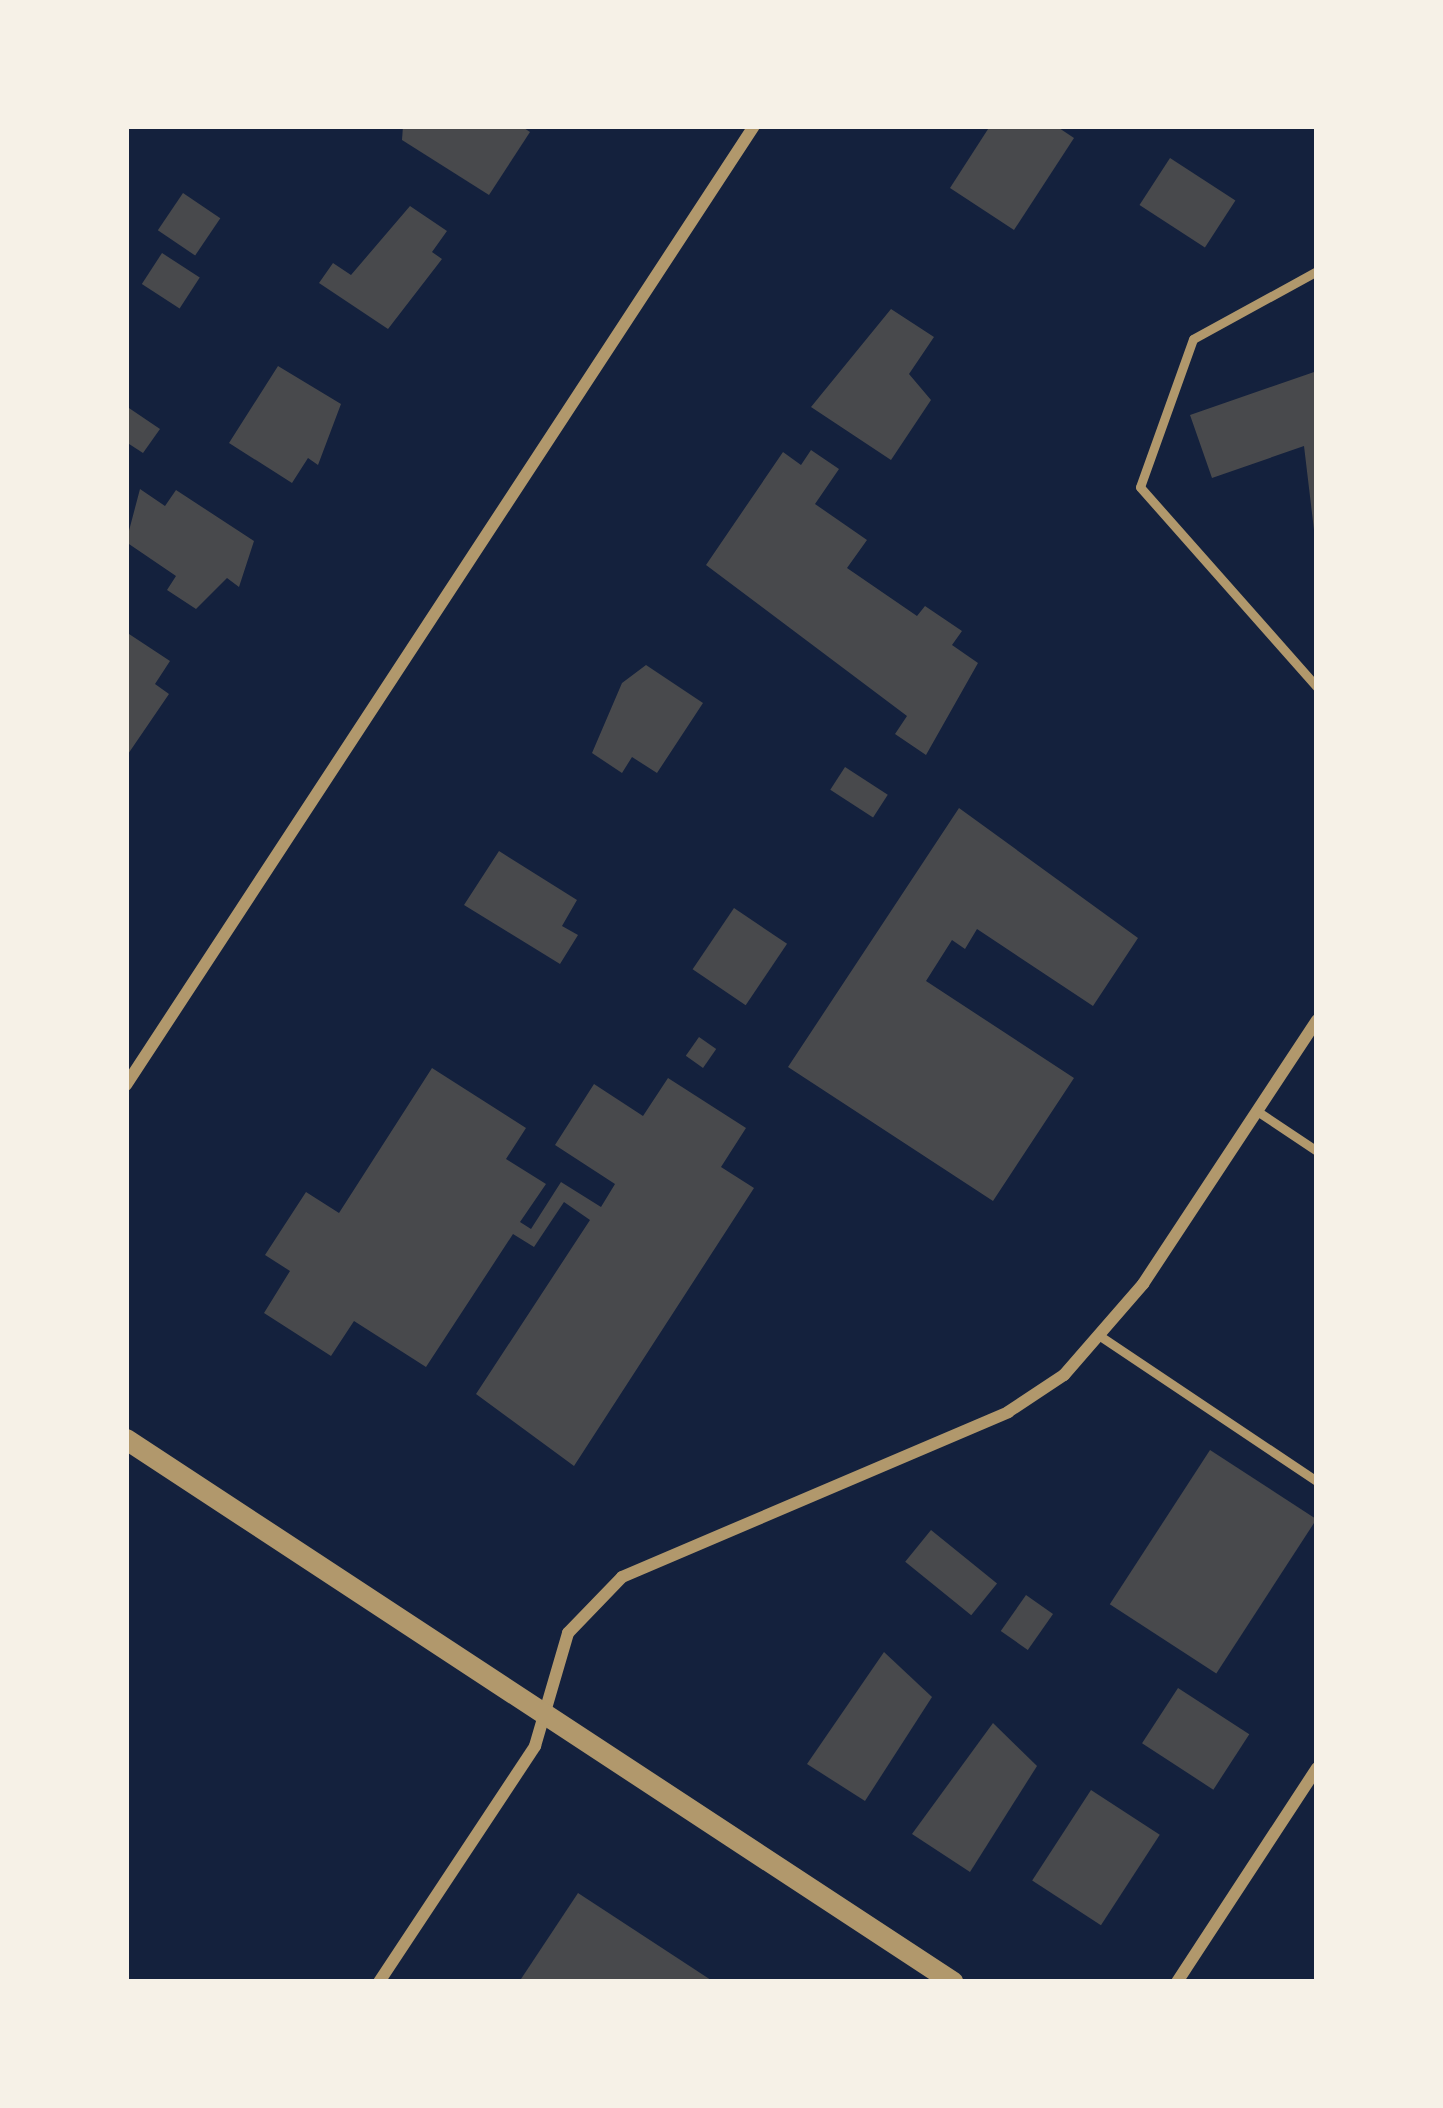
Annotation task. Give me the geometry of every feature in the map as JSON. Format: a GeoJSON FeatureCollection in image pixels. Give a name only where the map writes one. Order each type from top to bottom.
{"type":"FeatureCollection","features":[{"type":"Feature","properties":{"kind":"street"},"geometry":{"type":"LineString","coordinates":[[126,1085],[754,126]]}},
{"type":"Feature","properties":{"kind":"street"},"geometry":{"type":"LineString","coordinates":[[379,1982],[547,1715],[568,1633],[622,1577],[1008,1412],[1103,1338],[1317,1020]]}},
{"type":"Feature","properties":{"kind":"street"},"geometry":{"type":"LineString","coordinates":[[126,1439],[953,1982]]}},
{"type":"Feature","properties":{"kind":"street"},"geometry":{"type":"LineString","coordinates":[[1177,1982],[1317,1768]]}},
{"type":"Feature","properties":{"kind":"lane"},"geometry":{"type":"LineString","coordinates":[[1317,271],[1193,338],[1141,488],[1317,687]]}},
{"type":"Feature","properties":{"kind":"lane"},"geometry":{"type":"LineString","coordinates":[[1257,1111],[1317,1151]]}},
{"type":"Feature","properties":{"kind":"lane"},"geometry":{"type":"LineString","coordinates":[[1103,1338],[1317,1481]]}},
{"type":"Feature","properties":{"kind":"building"},"geometry":{"type":"Polygon","coordinates":[[[403,126],[521,126],[530,132],[489,195],[402,140],[403,126]]]}},
{"type":"Feature","properties":{"kind":"building"},"geometry":{"type":"Polygon","coordinates":[[[990,126],[1056,126],[1074,138],[1014,230],[950,188],[990,126]]]}},
{"type":"Feature","properties":{"kind":"building"},"geometry":{"type":"Polygon","coordinates":[[[1170,158],[1235,200],[1205,247],[1140,205],[1170,158]]]}},
{"type":"Feature","properties":{"kind":"building"},"geometry":{"type":"Polygon","coordinates":[[[183,193],[220,218],[195,255],[158,230],[183,193]]]}},
{"type":"Feature","properties":{"kind":"building"},"geometry":{"type":"Polygon","coordinates":[[[410,206],[447,231],[432,252],[442,259],[388,329],[319,283],[333,263],[351,275],[410,206]]]}},
{"type":"Feature","properties":{"kind":"building"},"geometry":{"type":"Polygon","coordinates":[[[162,253],[200,278],[180,309],[142,284],[162,253]]]}},
{"type":"Feature","properties":{"kind":"building"},"geometry":{"type":"Polygon","coordinates":[[[891,309],[934,337],[909,374],[931,400],[891,460],[811,407],[891,309]]]}},
{"type":"Feature","properties":{"kind":"building"},"geometry":{"type":"Polygon","coordinates":[[[278,366],[341,404],[318,465],[308,458],[292,483],[229,443],[278,366]]]}},
{"type":"Feature","properties":{"kind":"building"},"geometry":{"type":"Polygon","coordinates":[[[1317,371],[1314,530],[1304,446],[1212,478],[1190,415],[1317,371]]]}},
{"type":"Feature","properties":{"kind":"building"},"geometry":{"type":"Polygon","coordinates":[[[126,406],[160,429],[143,453],[126,442],[126,406]]]}},
{"type":"Feature","properties":{"kind":"building"},"geometry":{"type":"Polygon","coordinates":[[[811,450],[839,469],[815,504],[867,540],[847,568],[917,616],[925,606],[962,631],[952,645],[978,663],[926,755],[895,734],[907,716],[706,565],[783,452],[801,465],[811,450]]]}},
{"type":"Feature","properties":{"kind":"building"},"geometry":{"type":"Polygon","coordinates":[[[140,489],[165,506],[176,490],[254,541],[239,587],[227,578],[196,609],[167,590],[176,576],[126,542],[140,489]]]}},
{"type":"Feature","properties":{"kind":"building"},"geometry":{"type":"Polygon","coordinates":[[[126,632],[170,661],[155,684],[169,694],[126,757],[126,632]]]}},
{"type":"Feature","properties":{"kind":"building"},"geometry":{"type":"Polygon","coordinates":[[[646,665],[703,703],[657,773],[632,757],[622,773],[592,753],[622,683],[646,665]]]}},
{"type":"Feature","properties":{"kind":"building"},"geometry":{"type":"Polygon","coordinates":[[[845,767],[888,795],[873,817],[830,790],[845,767]]]}},
{"type":"Feature","properties":{"kind":"building"},"geometry":{"type":"Polygon","coordinates":[[[959,808],[1138,938],[1093,1006],[977,929],[965,949],[952,940],[926,981],[1074,1078],[993,1201],[788,1067],[959,808]]]}},
{"type":"Feature","properties":{"kind":"building"},"geometry":{"type":"Polygon","coordinates":[[[499,851],[577,900],[562,926],[578,935],[560,964],[464,905],[499,851]]]}},
{"type":"Feature","properties":{"kind":"building"},"geometry":{"type":"Polygon","coordinates":[[[734,908],[787,944],[746,1005],[693,969],[734,908]]]}},
{"type":"Feature","properties":{"kind":"building"},"geometry":{"type":"Polygon","coordinates":[[[699,1037],[716,1049],[703,1068],[686,1056],[699,1037]]]}},
{"type":"Feature","properties":{"kind":"building"},"geometry":{"type":"Polygon","coordinates":[[[432,1068],[526,1128],[506,1159],[546,1184],[520,1222],[531,1229],[561,1182],[601,1207],[615,1184],[555,1145],[594,1084],[643,1116],[668,1078],[746,1128],[721,1167],[754,1188],[574,1466],[476,1394],[590,1220],[564,1202],[534,1247],[513,1234],[426,1367],[354,1321],[331,1356],[264,1313],[290,1271],[265,1255],[306,1192],[339,1213],[432,1068]]]}},
{"type":"Feature","properties":{"kind":"building"},"geometry":{"type":"Polygon","coordinates":[[[1210,1450],[1317,1519],[1216,1673],[1110,1604],[1210,1450]]]}},
{"type":"Feature","properties":{"kind":"building"},"geometry":{"type":"Polygon","coordinates":[[[931,1530],[997,1583],[971,1615],[905,1562],[931,1530]]]}},
{"type":"Feature","properties":{"kind":"building"},"geometry":{"type":"Polygon","coordinates":[[[1026,1595],[1053,1614],[1028,1650],[1001,1631],[1026,1595]]]}},
{"type":"Feature","properties":{"kind":"building"},"geometry":{"type":"Polygon","coordinates":[[[884,1652],[932,1697],[865,1801],[807,1764],[884,1652]]]}},
{"type":"Feature","properties":{"kind":"building"},"geometry":{"type":"Polygon","coordinates":[[[1178,1688],[1249,1734],[1213,1790],[1142,1743],[1178,1688]]]}},
{"type":"Feature","properties":{"kind":"building"},"geometry":{"type":"Polygon","coordinates":[[[993,1723],[1037,1766],[970,1872],[912,1834],[993,1723]]]}},
{"type":"Feature","properties":{"kind":"building"},"geometry":{"type":"Polygon","coordinates":[[[1091,1790],[1160,1835],[1101,1925],[1032,1881],[1091,1790]]]}},
{"type":"Feature","properties":{"kind":"building"},"geometry":{"type":"Polygon","coordinates":[[[578,1893],[714,1982],[519,1982],[578,1893]]]}}]}
